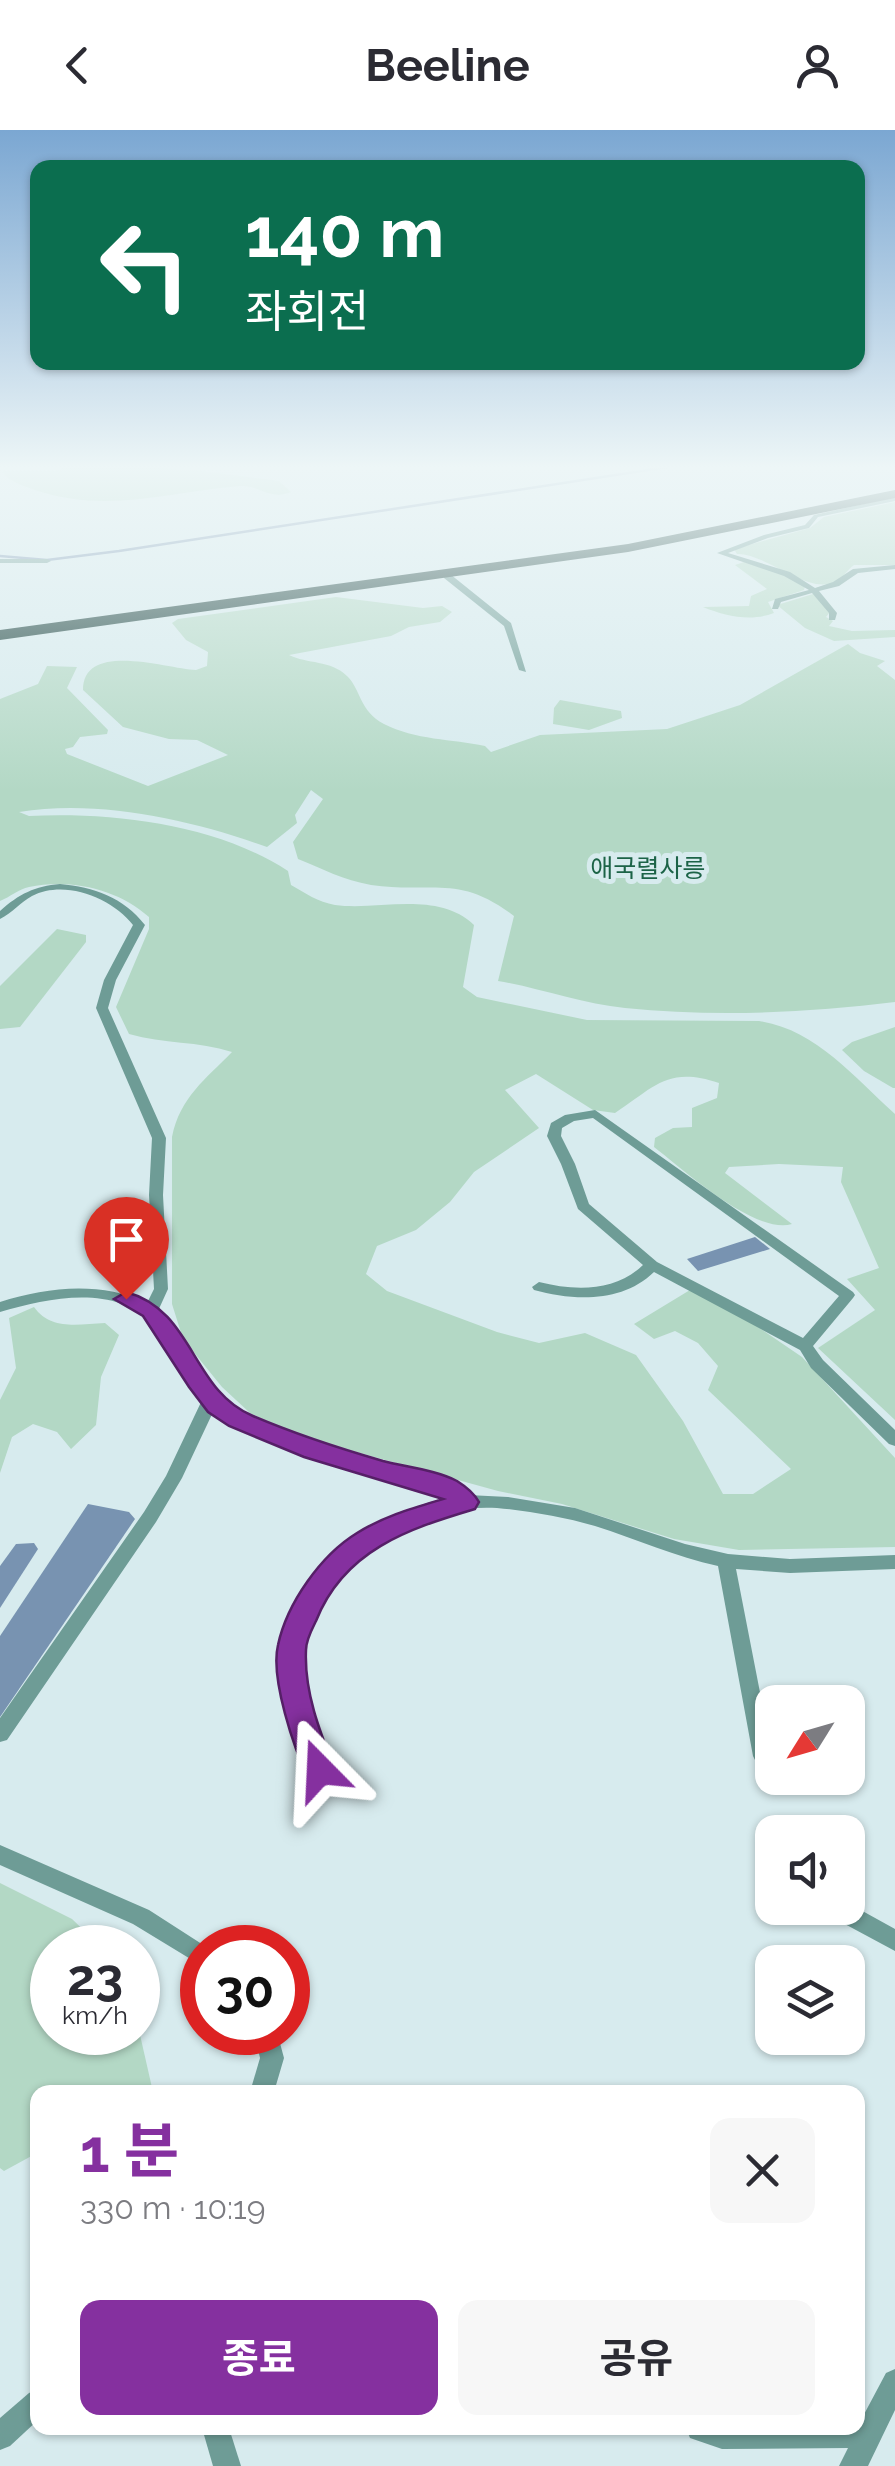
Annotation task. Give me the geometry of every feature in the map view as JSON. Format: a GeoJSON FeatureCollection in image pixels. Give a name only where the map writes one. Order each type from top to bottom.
{"type":"FeatureCollection","features":[{"type":"Feature","properties":{"kind":"highway"},"geometry":{"type":"LineString","coordinates":[[0,636],[453,573]]}},
{"type":"Feature","properties":{"kind":"highway"},"geometry":{"type":"LineString","coordinates":[[0,636],[467,573]]}},
{"type":"Feature","properties":{"kind":"street"},"geometry":{"type":"LineString","coordinates":[[781,573],[815,591],[833,613],[832,618]]}},
{"type":"Feature","properties":{"kind":"street"},"geometry":{"type":"LineString","coordinates":[[775,607],[778,602],[836,584],[852,573]]}},
{"type":"Feature","properties":{"kind":"street"},"geometry":{"type":"LineString","coordinates":[[447,576],[508,625],[522,670]]}},
{"type":"Feature","properties":{"kind":"street"},"geometry":{"type":"LineString","coordinates":[[0,905],[56,887],[75,889],[118,904],[132,912],[140,925],[110,980],[102,1008],[159,1138],[156,1213],[161,1288],[151,1310]]}},
{"type":"Feature","properties":{"kind":"street"},"geometry":{"type":"LineString","coordinates":[[0,916],[27,895]]}},
{"type":"Feature","properties":{"kind":"street"},"geometry":{"type":"LineString","coordinates":[[804,1346],[846,1301],[848,1295],[837,1285],[595,1114],[570,1118],[556,1126],[554,1136],[582,1206],[652,1266],[804,1346],[817,1364],[895,1440]]}},
{"type":"Feature","properties":{"kind":"street"},"geometry":{"type":"LineString","coordinates":[[538,1287],[586,1295],[635,1279],[652,1266]]}},
{"type":"Feature","properties":{"kind":"street"},"geometry":{"type":"LineString","coordinates":[[0,1307],[58,1294],[126,1299],[151,1310],[211,1398],[238,1420],[313,1451],[447,1487],[466,1502]]}},
{"type":"Feature","properties":{"kind":"street"},"geometry":{"type":"LineString","coordinates":[[0,1734],[150,1517],[174,1478],[211,1398]]}},
{"type":"Feature","properties":{"kind":"street"},"geometry":{"type":"LineString","coordinates":[[320,1770],[300,1717],[291,1647],[310,1602],[342,1558],[399,1522],[466,1502],[556,1510],[726,1561],[764,1565],[895,1562]]}},
{"type":"Feature","properties":{"kind":"street"},"geometry":{"type":"LineString","coordinates":[[726,1561],[755,1718]]}},
{"type":"Feature","properties":{"kind":"street"},"geometry":{"type":"LineString","coordinates":[[0,1854],[140,1917],[180,1942]]}},
{"type":"Feature","properties":{"kind":"street"},"geometry":{"type":"LineString","coordinates":[[865,1924],[895,1941]]}},
{"type":"Feature","properties":{"kind":"street"},"geometry":{"type":"LineString","coordinates":[[264,2085],[271,2055]]}},
{"type":"Feature","properties":{"kind":"street"},"geometry":{"type":"LineString","coordinates":[[853,2466],[895,2382]]}},
{"type":"Feature","properties":{"kind":"street"},"geometry":{"type":"LineString","coordinates":[[0,2436],[30,2409]]}},
{"type":"Feature","properties":{"kind":"street"},"geometry":{"type":"LineString","coordinates":[[865,2434],[869,2434]]}},
{"type":"Feature","properties":{"kind":"street"},"geometry":{"type":"LineString","coordinates":[[218,2435],[227,2466]]}},
{"type":"Feature","properties":{"kind":"green space"},"geometry":{"type":"Polygon","coordinates":[[[746,573],[781,573],[805,586],[804,590],[768,602],[774,613],[765,616],[738,617],[703,607],[749,606],[751,596],[767,589],[746,573]]]}},
{"type":"Feature","properties":{"kind":"green space"},"geometry":{"type":"Polygon","coordinates":[[[788,573],[846,573],[825,584],[788,573]]]}},
{"type":"Feature","properties":{"kind":"green space"},"geometry":{"type":"Polygon","coordinates":[[[813,594],[830,612],[826,617],[833,621],[829,626],[852,631],[895,630],[895,637],[834,641],[805,628],[777,605],[813,594]]]}},
{"type":"Feature","properties":{"kind":"green space","name":"애국렬사릉"},"geometry":{"type":"Polygon","coordinates":[[[336,597],[423,608],[442,606],[452,612],[440,622],[409,627],[391,636],[289,655],[341,671],[352,681],[365,707],[384,724],[421,736],[485,746],[491,752],[540,735],[667,729],[740,705],[848,644],[860,653],[885,661],[877,666],[895,680],[895,1002],[760,1012],[659,1011],[593,1003],[498,981],[514,916],[494,903],[460,890],[361,883],[298,859],[293,842],[323,799],[311,790],[295,815],[297,823],[267,847],[145,814],[81,808],[19,812],[29,816],[95,816],[163,824],[260,855],[288,871],[291,885],[329,904],[425,905],[459,914],[474,925],[463,987],[477,997],[587,1020],[759,1021],[798,1034],[833,1057],[895,1114],[895,1420],[818,1348],[875,1310],[847,1279],[879,1268],[841,1182],[843,1167],[729,1167],[725,1173],[792,1224],[777,1225],[740,1211],[654,1147],[655,1138],[673,1128],[692,1127],[692,1108],[717,1098],[719,1083],[701,1078],[662,1082],[615,1113],[593,1110],[536,1074],[505,1090],[539,1128],[474,1172],[450,1202],[416,1230],[377,1246],[366,1274],[387,1291],[497,1332],[539,1343],[585,1333],[636,1355],[683,1421],[723,1494],[753,1494],[791,1469],[708,1390],[718,1366],[698,1343],[675,1331],[654,1339],[634,1324],[690,1290],[745,1318],[802,1357],[895,1458],[895,1547],[739,1550],[674,1539],[562,1504],[498,1491],[298,1436],[250,1413],[222,1387],[183,1339],[172,1304],[172,1137],[188,1100],[232,1052],[129,1034],[116,1007],[149,929],[149,917],[137,907],[93,888],[61,884],[25,888],[0,901],[0,699],[38,684],[47,666],[77,667],[67,688],[108,730],[107,734],[80,737],[73,747],[65,749],[67,754],[148,786],[228,755],[197,740],[169,739],[123,727],[83,690],[87,675],[111,661],[196,670],[207,666],[208,652],[186,640],[172,623],[178,619],[336,597]]]}},
{"type":"Feature","properties":{"kind":"green space"},"geometry":{"type":"Polygon","coordinates":[[[560,700],[621,711],[622,718],[589,730],[553,724],[554,708],[560,700]]]}},
{"type":"Feature","properties":{"kind":"green space"},"geometry":{"type":"Polygon","coordinates":[[[57,929],[86,935],[86,942],[20,1027],[0,1029],[0,986],[57,929]]]}},
{"type":"Feature","properties":{"kind":"green space"},"geometry":{"type":"Polygon","coordinates":[[[895,1027],[893,1088],[864,1071],[842,1050],[852,1042],[895,1027]]]}},
{"type":"Feature","properties":{"kind":"green space"},"geometry":{"type":"Polygon","coordinates":[[[34,1307],[57,1323],[105,1323],[119,1335],[101,1377],[96,1425],[71,1449],[57,1432],[33,1424],[12,1437],[0,1473],[0,1400],[16,1368],[9,1318],[34,1307]]]}},
{"type":"Feature","properties":{"kind":"green space"},"geometry":{"type":"Polygon","coordinates":[[[0,1883],[78,1925],[30,1925],[30,2055],[145,2055],[151,2085],[30,2085],[30,2157],[4,2171],[0,2168],[0,1883]]]}},
{"type":"Feature","properties":{"kind":"water"},"geometry":{"type":"Polygon","coordinates":[[[755,1237],[770,1249],[698,1271],[687,1259],[755,1237]]]}},
{"type":"Feature","properties":{"kind":"water"},"geometry":{"type":"Polygon","coordinates":[[[88,1504],[129,1512],[135,1519],[0,1717],[0,1636],[88,1504]]]}},
{"type":"Feature","properties":{"kind":"water"},"geometry":{"type":"Polygon","coordinates":[[[34,1543],[38,1549],[0,1608],[0,1566],[16,1544],[34,1543]]]}},
{"type":"Feature","properties":{"kind":"route"},"geometry":{"type":"LineString","coordinates":[[126,1299],[151,1310],[197,1382],[217,1406],[238,1420],[313,1451],[447,1487],[466,1502],[399,1522],[365,1541],[342,1558],[310,1602],[291,1647],[300,1717],[320,1770]]}}]}
